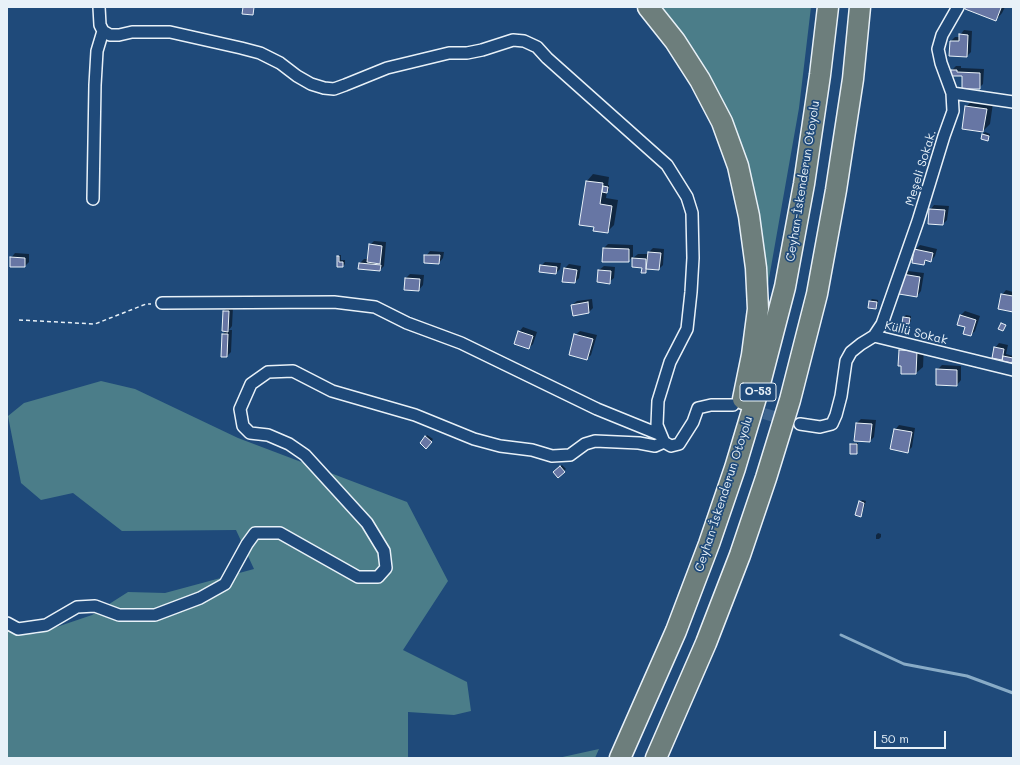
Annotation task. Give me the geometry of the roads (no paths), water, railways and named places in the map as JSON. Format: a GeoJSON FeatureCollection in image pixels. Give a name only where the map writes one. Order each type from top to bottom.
{"type":"FeatureCollection","features":[{"type":"Feature","properties":{"kind":"highway"},"geometry":{"type":"LineString","coordinates":[[648,7],[676,41],[700,80],[722,122],[738,166],[749,216],[756,268],[758,309],[746,389],[725,473],[705,542],[676,631]]}},
{"type":"Feature","properties":{"kind":"highway","name":"Ceyhan-İskenderun Otoyolu"},"geometry":{"type":"LineString","coordinates":[[620,758],[676,631],[709,544],[735,468],[758,391],[785,288],[805,177],[828,7]]}},
{"type":"Feature","properties":{"kind":"highway","name":"O-53"},"geometry":{"type":"LineString","coordinates":[[656,758],[706,643],[740,555],[790,400],[817,294],[835,197],[852,79],[860,7]]}},
{"type":"Feature","properties":{"kind":"street"},"geometry":{"type":"LineString","coordinates":[[99,7],[100,25],[103,31],[110,35],[119,35],[132,32],[170,32],[241,48],[260,53],[280,63],[302,79],[324,88],[334,89],[388,68],[449,53],[467,53],[482,50],[513,40],[524,41],[537,47],[547,58],[666,165],[687,197],[692,214],[693,258],[691,292],[687,329],[670,362],[658,402],[657,425],[663,438],[671,446],[679,444],[693,422],[698,408],[711,404],[733,405]]}},
{"type":"Feature","properties":{"kind":"street","name":"Meşeli Sokak."},"geometry":{"type":"LineString","coordinates":[[874,336],[882,324],[918,221],[953,111],[952,93],[941,63],[938,49],[942,34],[958,7]]}},
{"type":"Feature","properties":{"kind":"street"},"geometry":{"type":"LineString","coordinates":[[93,199],[97,51],[103,31]]}},
{"type":"Feature","properties":{"kind":"street"},"geometry":{"type":"LineString","coordinates":[[952,93],[1013,102]]}},
{"type":"Feature","properties":{"kind":"street"},"geometry":{"type":"LineString","coordinates":[[162,303],[334,302],[375,307],[407,323],[461,343],[597,409],[663,438]]}},
{"type":"Feature","properties":{"kind":"street","name":"Küllü Sokak"},"geometry":{"type":"LineString","coordinates":[[800,424],[820,426],[832,424],[841,396],[846,361],[851,352],[874,336],[1013,370]]}},
{"type":"Feature","properties":{"kind":"street"},"geometry":{"type":"LineString","coordinates":[[7,623],[18,629],[46,625],[77,607],[95,606],[119,615],[155,615],[200,598],[225,584],[247,544],[255,533],[280,533],[358,577],[378,577],[386,568],[384,551],[368,522],[305,455],[290,444],[268,435],[250,433],[243,426],[240,409],[251,384],[268,372],[293,371],[332,391],[415,415],[474,439],[500,446],[532,450],[552,456],[570,455],[585,444],[596,441],[639,443],[655,446],[663,438]]}},
{"type":"Feature","properties":{"kind":"waterway"},"geometry":{"type":"LineString","coordinates":[[841,635],[904,664],[967,676],[1013,693]]}},
{"type":"Feature","properties":{"kind":"tunnel"},"geometry":{"type":"LineString","coordinates":[[748,409],[800,424]]}}]}
